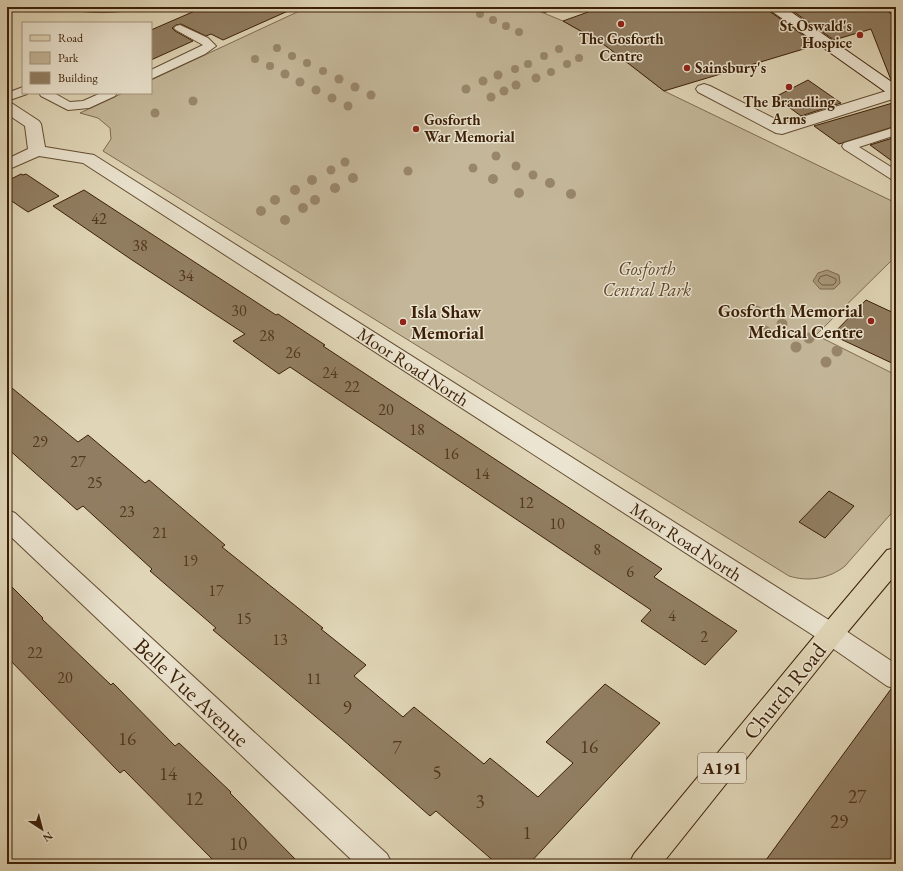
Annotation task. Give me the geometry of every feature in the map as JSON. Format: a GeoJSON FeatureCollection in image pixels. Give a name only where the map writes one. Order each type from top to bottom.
{"type":"FeatureCollection","features":[{"type":"Feature","properties":{"kind":"main road","name":"Church Road"},"geometry":{"type":"LineString","coordinates":[[644,864],[831,634],[896,557]]}},
{"type":"Feature","properties":{"kind":"street"},"geometry":{"type":"LineString","coordinates":[[776,7],[896,93]]}},
{"type":"Feature","properties":{"kind":"street"},"geometry":{"type":"LineString","coordinates":[[704,89],[782,129],[896,93]]}},
{"type":"Feature","properties":{"kind":"street"},"geometry":{"type":"LineString","coordinates":[[7,107],[33,124],[37,151],[7,165]]}},
{"type":"Feature","properties":{"kind":"street","name":"Moor Road North"},"geometry":{"type":"LineString","coordinates":[[37,151],[88,159],[831,634],[896,678]]}},
{"type":"Feature","properties":{"kind":"street","name":"Belle Vue Avenue"},"geometry":{"type":"LineString","coordinates":[[7,519],[377,864]]}},
{"type":"Feature","properties":{"kind":"lane"},"geometry":{"type":"LineString","coordinates":[[890,7],[896,11]]}},
{"type":"Feature","properties":{"kind":"lane"},"geometry":{"type":"LineString","coordinates":[[152,75],[201,52],[210,46],[204,40],[180,28]]}},
{"type":"Feature","properties":{"kind":"lane"},"geometry":{"type":"LineString","coordinates":[[7,98],[22,91]]}},
{"type":"Feature","properties":{"kind":"lane"},"geometry":{"type":"LineString","coordinates":[[47,94],[68,106],[85,105],[109,94]]}},
{"type":"Feature","properties":{"kind":"lane"},"geometry":{"type":"LineString","coordinates":[[896,131],[849,146],[896,176]]}},
{"type":"Feature","properties":{"kind":"green space"},"geometry":{"type":"Polygon","coordinates":[[[59,7],[147,7],[103,13],[70,10],[59,7]]]}},
{"type":"Feature","properties":{"kind":"green space","name":"Gosforth Central Park"},"geometry":{"type":"Polygon","coordinates":[[[308,7],[529,7],[563,21],[602,43],[664,91],[896,203],[896,256],[816,335],[896,375],[896,508],[845,566],[839,570],[832,574],[811,579],[789,576],[103,151],[111,139],[110,128],[98,118],[80,113],[121,94],[152,94],[152,80],[308,7]]]}},
{"type":"Feature","properties":{"kind":"water"},"geometry":{"type":"Polygon","coordinates":[[[827,270],[839,275],[840,283],[834,289],[820,289],[813,281],[818,273],[827,270]]]}},
{"type":"Feature","properties":{"kind":"building"},"geometry":{"type":"Polygon","coordinates":[[[204,7],[297,7],[223,40],[211,34],[206,36],[181,24],[176,25],[172,28],[175,31],[193,41],[152,60],[152,30],[204,7]]]}},
{"type":"Feature","properties":{"kind":"building","name":"Sainsbury's"},"geometry":{"type":"Polygon","coordinates":[[[602,7],[767,7],[769,11],[817,45],[664,91],[602,43],[563,21],[602,7]]]}},
{"type":"Feature","properties":{"kind":"building"},"geometry":{"type":"Polygon","coordinates":[[[787,7],[883,7],[891,14],[896,15],[896,83],[891,80],[871,29],[834,40],[787,7]]]}},
{"type":"Feature","properties":{"kind":"building"},"geometry":{"type":"Polygon","coordinates":[[[808,80],[841,103],[801,116],[775,97],[808,80]]]}},
{"type":"Feature","properties":{"kind":"building"},"geometry":{"type":"Polygon","coordinates":[[[896,102],[896,126],[839,144],[814,126],[896,102]]]}},
{"type":"Feature","properties":{"kind":"building"},"geometry":{"type":"Polygon","coordinates":[[[896,137],[896,164],[870,145],[896,137]]]}},
{"type":"Feature","properties":{"kind":"building"},"geometry":{"type":"Polygon","coordinates":[[[21,174],[26,174],[59,196],[28,212],[7,198],[7,181],[21,174]]]}},
{"type":"Feature","properties":{"kind":"building"},"geometry":{"type":"Polygon","coordinates":[[[84,190],[276,315],[278,314],[325,345],[323,346],[662,569],[654,577],[737,631],[705,665],[641,621],[651,610],[290,367],[279,374],[233,341],[245,334],[53,206],[84,190]]]}},
{"type":"Feature","properties":{"kind":"building","name":"Gosforth Memorial Medical Centre"},"geometry":{"type":"Polygon","coordinates":[[[866,300],[896,314],[896,365],[832,335],[866,300]]]}},
{"type":"Feature","properties":{"kind":"building"},"geometry":{"type":"Polygon","coordinates":[[[7,384],[78,442],[88,435],[145,483],[149,480],[225,545],[222,547],[323,628],[321,629],[366,665],[354,676],[403,717],[414,707],[484,764],[490,758],[538,797],[573,763],[546,742],[605,684],[660,723],[529,864],[497,864],[436,811],[430,816],[341,738],[213,630],[216,628],[150,571],[152,569],[83,506],[77,510],[7,448],[7,384]]]}},
{"type":"Feature","properties":{"kind":"building"},"geometry":{"type":"Polygon","coordinates":[[[829,491],[854,506],[825,538],[799,522],[829,491]]]}},
{"type":"Feature","properties":{"kind":"building"},"geometry":{"type":"Polygon","coordinates":[[[7,582],[43,618],[42,619],[111,685],[113,683],[175,746],[179,743],[231,792],[230,793],[300,864],[217,864],[124,770],[120,773],[7,657],[7,582]]]}},
{"type":"Feature","properties":{"kind":"building"},"geometry":{"type":"Polygon","coordinates":[[[891,689],[896,690],[896,864],[763,864],[891,689]]]}},
{"type":"Feature","properties":{"kind":"place","name":"The Gosforth Centre"},"geometry":{"type":"Point","coordinates":[621,24]}},
{"type":"Feature","properties":{"kind":"place","name":"St Oswald's Hospice"},"geometry":{"type":"Point","coordinates":[860,35]}},
{"type":"Feature","properties":{"kind":"place","name":"Sainsbury's"},"geometry":{"type":"Point","coordinates":[687,68]}},
{"type":"Feature","properties":{"kind":"place","name":"The Brandling Arms"},"geometry":{"type":"Point","coordinates":[789,87]}},
{"type":"Feature","properties":{"kind":"place","name":"Gosforth War Memorial"},"geometry":{"type":"Point","coordinates":[416,129]}},
{"type":"Feature","properties":{"kind":"place","name":"Gosforth Memorial Medical Centre"},"geometry":{"type":"Point","coordinates":[871,321]}},
{"type":"Feature","properties":{"kind":"place","name":"Isla Shaw Memorial"},"geometry":{"type":"Point","coordinates":[403,322]}}]}
